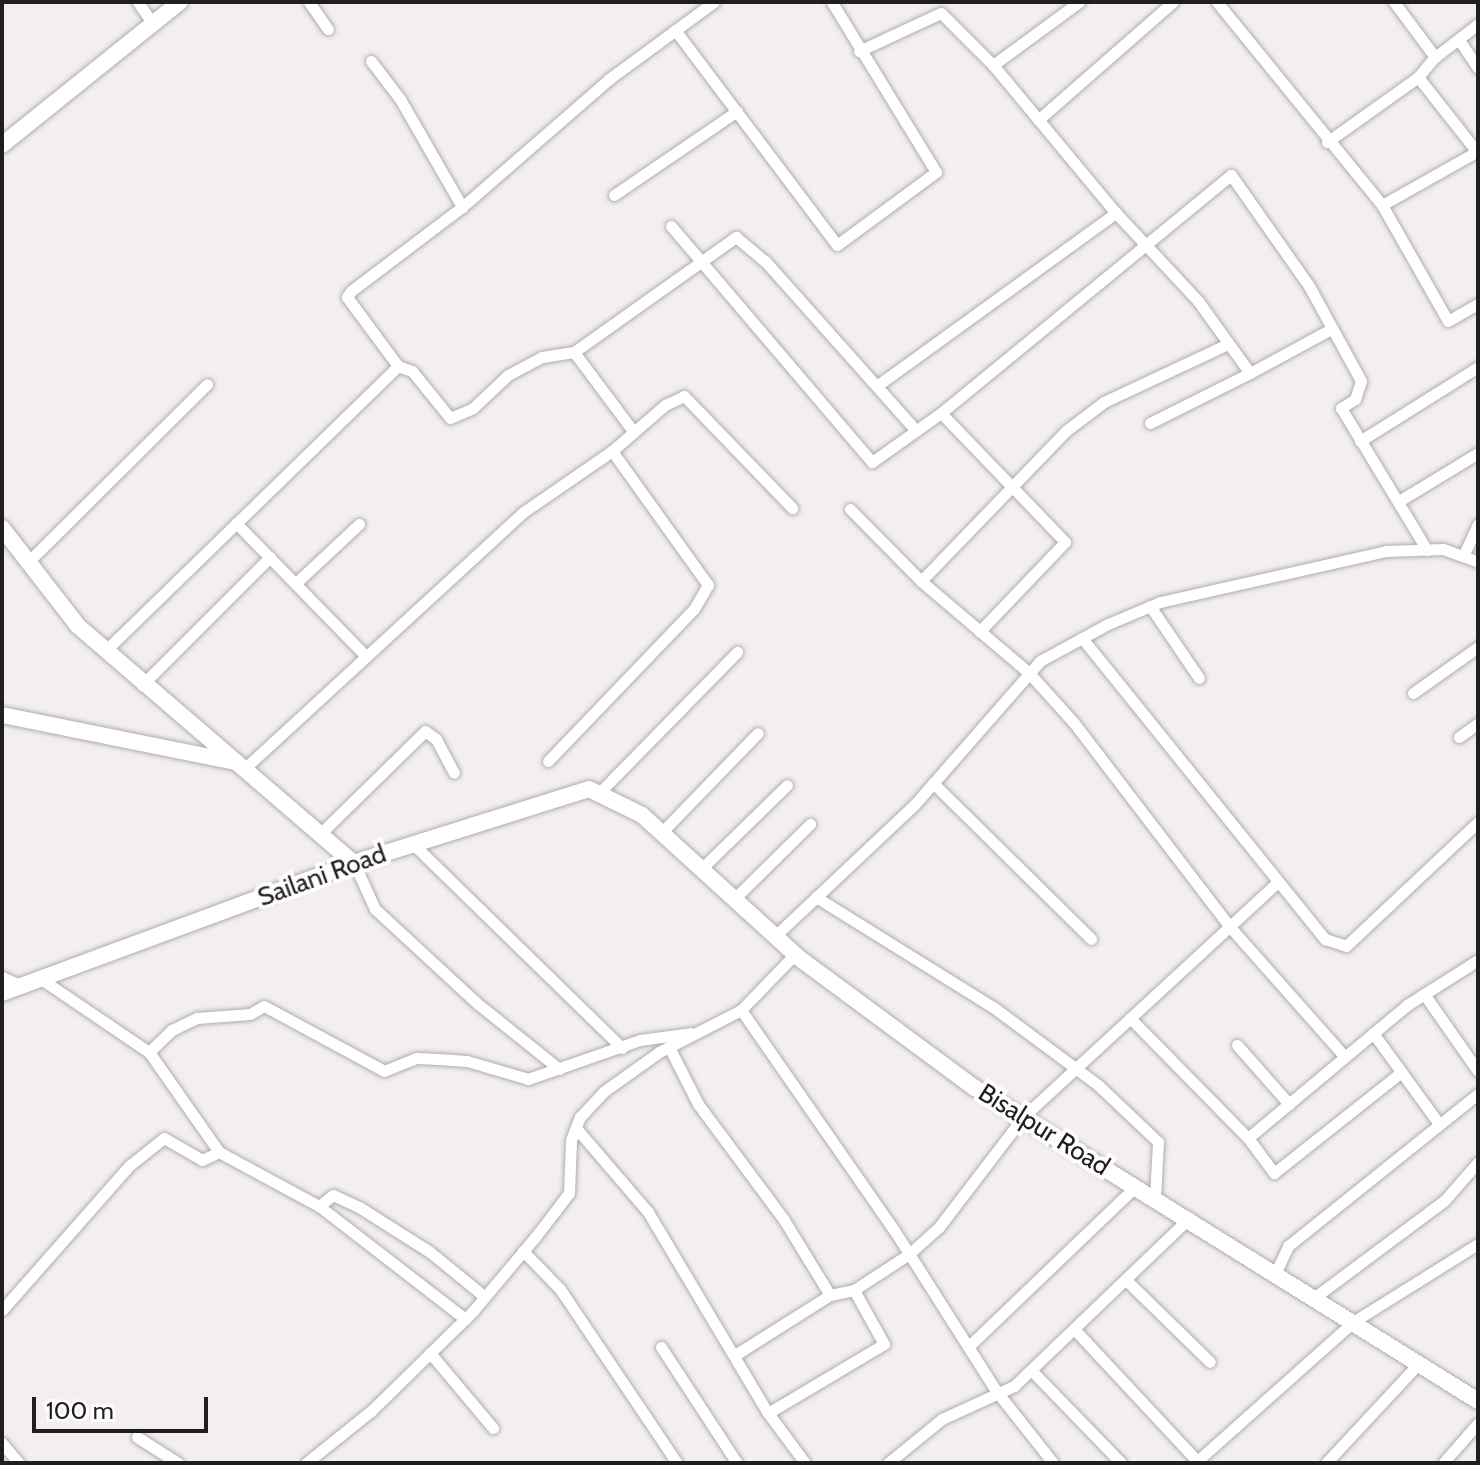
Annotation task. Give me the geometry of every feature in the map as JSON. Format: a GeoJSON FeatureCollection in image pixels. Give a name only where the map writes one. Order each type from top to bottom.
{"type":"FeatureCollection","features":[{"type":"Feature","properties":{"kind":"main road"},"geometry":{"type":"LineString","coordinates":[[2,145],[180,2]]}},
{"type":"Feature","properties":{"kind":"main road"},"geometry":{"type":"LineString","coordinates":[[2,528],[78,626],[142,685],[322,832],[354,863]]}},
{"type":"Feature","properties":{"kind":"main road"},"geometry":{"type":"LineString","coordinates":[[2,715],[241,765]]}},
{"type":"Feature","properties":{"kind":"main road","name":"Sailani Road"},"geometry":{"type":"LineString","coordinates":[[2,993],[354,863],[589,789],[598,794]]}},
{"type":"Feature","properties":{"kind":"main road","name":"Bisalpur Road"},"geometry":{"type":"LineString","coordinates":[[598,794],[642,815],[795,954],[975,1088],[1276,1272],[1478,1401]]}},
{"type":"Feature","properties":{"kind":"street"},"geometry":{"type":"LineString","coordinates":[[138,2],[152,23]]}},
{"type":"Feature","properties":{"kind":"street"},"geometry":{"type":"LineString","coordinates":[[309,2],[328,29]]}},
{"type":"Feature","properties":{"kind":"street"},"geometry":{"type":"LineString","coordinates":[[714,2],[609,79],[462,207],[347,297],[398,366],[412,371],[450,418],[473,408],[508,375],[542,357],[574,352],[728,239],[742,239],[914,428]]}},
{"type":"Feature","properties":{"kind":"street"},"geometry":{"type":"LineString","coordinates":[[675,30],[837,245],[936,172],[859,51],[832,2]]}},
{"type":"Feature","properties":{"kind":"street"},"geometry":{"type":"LineString","coordinates":[[993,65],[1079,2]]}},
{"type":"Feature","properties":{"kind":"street"},"geometry":{"type":"LineString","coordinates":[[1038,120],[1173,2]]}},
{"type":"Feature","properties":{"kind":"street"},"geometry":{"type":"LineString","coordinates":[[1217,2],[1327,142],[1382,205],[1448,321],[1478,304]]}},
{"type":"Feature","properties":{"kind":"street"},"geometry":{"type":"LineString","coordinates":[[1394,2],[1435,57]]}},
{"type":"Feature","properties":{"kind":"street"},"geometry":{"type":"LineString","coordinates":[[859,51],[941,13],[993,65],[1116,213],[1144,242],[1250,373]]}},
{"type":"Feature","properties":{"kind":"street"},"geometry":{"type":"LineString","coordinates":[[1327,142],[1418,77],[1435,57],[1478,24]]}},
{"type":"Feature","properties":{"kind":"street"},"geometry":{"type":"LineString","coordinates":[[1459,40],[1478,68]]}},
{"type":"Feature","properties":{"kind":"street"},"geometry":{"type":"LineString","coordinates":[[371,61],[400,99],[462,207]]}},
{"type":"Feature","properties":{"kind":"street"},"geometry":{"type":"LineString","coordinates":[[1382,205],[1477,152],[1418,77]]}},
{"type":"Feature","properties":{"kind":"street"},"geometry":{"type":"LineString","coordinates":[[614,195],[737,111]]}},
{"type":"Feature","properties":{"kind":"street"},"geometry":{"type":"LineString","coordinates":[[671,226],[872,462],[914,428],[941,413],[1144,242],[1231,175],[1309,286],[1361,381],[1355,399],[1341,408],[1427,550]]}},
{"type":"Feature","properties":{"kind":"street"},"geometry":{"type":"LineString","coordinates":[[878,385],[1116,213]]}},
{"type":"Feature","properties":{"kind":"street"},"geometry":{"type":"LineString","coordinates":[[1150,423],[1331,329]]}},
{"type":"Feature","properties":{"kind":"street"},"geometry":{"type":"LineString","coordinates":[[921,581],[1067,430],[1104,402],[1228,344]]}},
{"type":"Feature","properties":{"kind":"street"},"geometry":{"type":"LineString","coordinates":[[574,352],[633,431]]}},
{"type":"Feature","properties":{"kind":"street"},"geometry":{"type":"LineString","coordinates":[[105,651],[398,366]]}},
{"type":"Feature","properties":{"kind":"street"},"geometry":{"type":"LineString","coordinates":[[1360,441],[1478,367]]}},
{"type":"Feature","properties":{"kind":"street"},"geometry":{"type":"LineString","coordinates":[[29,561],[207,384]]}},
{"type":"Feature","properties":{"kind":"street"},"geometry":{"type":"LineString","coordinates":[[241,765],[522,513],[612,451],[633,431],[684,396],[792,508]]}},
{"type":"Feature","properties":{"kind":"street"},"geometry":{"type":"LineString","coordinates":[[941,413],[1065,542],[979,632]]}},
{"type":"Feature","properties":{"kind":"street"},"geometry":{"type":"LineString","coordinates":[[548,761],[694,609],[708,585],[612,451]]}},
{"type":"Feature","properties":{"kind":"street"},"geometry":{"type":"LineString","coordinates":[[1399,501],[1478,453]]}},
{"type":"Feature","properties":{"kind":"street"},"geometry":{"type":"LineString","coordinates":[[850,509],[921,581],[1029,673],[1074,723],[1230,927],[1344,1056]]}},
{"type":"Feature","properties":{"kind":"street"},"geometry":{"type":"LineString","coordinates":[[236,523],[366,656]]}},
{"type":"Feature","properties":{"kind":"street"},"geometry":{"type":"LineString","coordinates":[[297,582],[359,524]]}},
{"type":"Feature","properties":{"kind":"street"},"geometry":{"type":"LineString","coordinates":[[1464,554],[1478,524]]}},
{"type":"Feature","properties":{"kind":"street"},"geometry":{"type":"LineString","coordinates":[[775,936],[933,783],[1040,661],[1082,638],[1150,606],[1280,572],[1386,551],[1427,550],[1464,554],[1478,562]]}},
{"type":"Feature","properties":{"kind":"street"},"geometry":{"type":"LineString","coordinates":[[142,685],[270,557]]}},
{"type":"Feature","properties":{"kind":"street"},"geometry":{"type":"LineString","coordinates":[[1150,606],[1199,678]]}},
{"type":"Feature","properties":{"kind":"street"},"geometry":{"type":"LineString","coordinates":[[1082,638],[1325,939],[1346,946],[1478,822]]}},
{"type":"Feature","properties":{"kind":"street"},"geometry":{"type":"LineString","coordinates":[[1413,693],[1478,647]]}},
{"type":"Feature","properties":{"kind":"street"},"geometry":{"type":"LineString","coordinates":[[598,794],[737,652]]}},
{"type":"Feature","properties":{"kind":"street"},"geometry":{"type":"LineString","coordinates":[[1459,737],[1478,723]]}},
{"type":"Feature","properties":{"kind":"street"},"geometry":{"type":"LineString","coordinates":[[322,832],[425,731],[436,739],[454,773]]}},
{"type":"Feature","properties":{"kind":"street"},"geometry":{"type":"LineString","coordinates":[[661,833],[758,733]]}},
{"type":"Feature","properties":{"kind":"street"},"geometry":{"type":"LineString","coordinates":[[933,783],[1091,939]]}},
{"type":"Feature","properties":{"kind":"street"},"geometry":{"type":"LineString","coordinates":[[701,869],[787,785]]}},
{"type":"Feature","properties":{"kind":"street"},"geometry":{"type":"LineString","coordinates":[[734,899],[810,824]]}},
{"type":"Feature","properties":{"kind":"street"},"geometry":{"type":"LineString","coordinates":[[413,844],[622,1048]]}},
{"type":"Feature","properties":{"kind":"street"},"geometry":{"type":"LineString","coordinates":[[354,863],[375,909],[478,1004],[559,1069]]}},
{"type":"Feature","properties":{"kind":"street"},"geometry":{"type":"LineString","coordinates":[[735,1355],[830,1295],[854,1290],[909,1254],[939,1227],[1023,1117],[1278,882]]}},
{"type":"Feature","properties":{"kind":"street"},"geometry":{"type":"LineString","coordinates":[[816,897],[993,1007],[1076,1068],[1158,1142],[1155,1198]]}},
{"type":"Feature","properties":{"kind":"street"},"geometry":{"type":"LineString","coordinates":[[313,1461],[465,1319],[569,1193],[576,1128],[603,1092],[669,1047],[741,1010],[795,954]]}},
{"type":"Feature","properties":{"kind":"street"},"geometry":{"type":"LineString","coordinates":[[1248,1138],[1373,1033],[1424,994],[1478,960]]}},
{"type":"Feature","properties":{"kind":"street"},"geometry":{"type":"LineString","coordinates":[[2,977],[22,986]]}},
{"type":"Feature","properties":{"kind":"street"},"geometry":{"type":"LineString","coordinates":[[41,979],[149,1052],[219,1152],[319,1206],[465,1319]]}},
{"type":"Feature","properties":{"kind":"street"},"geometry":{"type":"LineString","coordinates":[[1424,994],[1478,1071]]}},
{"type":"Feature","properties":{"kind":"street"},"geometry":{"type":"LineString","coordinates":[[149,1052],[172,1030],[197,1018],[250,1014],[264,1006],[384,1071],[417,1058],[467,1061],[518,1079],[559,1069],[658,1035],[695,1032]]}},
{"type":"Feature","properties":{"kind":"street"},"geometry":{"type":"LineString","coordinates":[[741,1010],[909,1254],[997,1392],[1053,1463]]}},
{"type":"Feature","properties":{"kind":"street"},"geometry":{"type":"LineString","coordinates":[[1130,1018],[1248,1138],[1274,1173],[1400,1073]]}},
{"type":"Feature","properties":{"kind":"street"},"geometry":{"type":"LineString","coordinates":[[1373,1033],[1439,1124]]}},
{"type":"Feature","properties":{"kind":"street"},"geometry":{"type":"LineString","coordinates":[[1237,1045],[1289,1104]]}},
{"type":"Feature","properties":{"kind":"street"},"geometry":{"type":"LineString","coordinates":[[669,1047],[698,1104],[784,1220],[830,1295]]}},
{"type":"Feature","properties":{"kind":"street"},"geometry":{"type":"LineString","coordinates":[[1276,1272],[1288,1246],[1478,1094]]}},
{"type":"Feature","properties":{"kind":"street"},"geometry":{"type":"LineString","coordinates":[[576,1128],[632,1188],[768,1413],[805,1463]]}},
{"type":"Feature","properties":{"kind":"street"},"geometry":{"type":"LineString","coordinates":[[2,1310],[130,1165],[164,1138],[202,1160],[219,1152]]}},
{"type":"Feature","properties":{"kind":"street"},"geometry":{"type":"LineString","coordinates":[[1315,1297],[1444,1201],[1478,1162]]}},
{"type":"Feature","properties":{"kind":"street"},"geometry":{"type":"LineString","coordinates":[[968,1347],[1136,1186]]}},
{"type":"Feature","properties":{"kind":"street"},"geometry":{"type":"LineString","coordinates":[[319,1206],[333,1195],[359,1207],[430,1252],[485,1297]]}},
{"type":"Feature","properties":{"kind":"street"},"geometry":{"type":"LineString","coordinates":[[889,1463],[942,1419],[1032,1371],[1189,1218]]}},
{"type":"Feature","properties":{"kind":"street"},"geometry":{"type":"LineString","coordinates":[[1075,1330],[1196,1462],[1353,1322],[1478,1244]]}},
{"type":"Feature","properties":{"kind":"street"},"geometry":{"type":"LineString","coordinates":[[523,1251],[560,1289],[677,1463]]}},
{"type":"Feature","properties":{"kind":"street"},"geometry":{"type":"LineString","coordinates":[[1126,1280],[1210,1362]]}},
{"type":"Feature","properties":{"kind":"street"},"geometry":{"type":"LineString","coordinates":[[768,1413],[884,1344],[854,1290]]}},
{"type":"Feature","properties":{"kind":"street"},"geometry":{"type":"LineString","coordinates":[[661,1347],[737,1463]]}},
{"type":"Feature","properties":{"kind":"street"},"geometry":{"type":"LineString","coordinates":[[430,1353],[493,1428]]}},
{"type":"Feature","properties":{"kind":"street"},"geometry":{"type":"LineString","coordinates":[[1326,1463],[1419,1363]]}},
{"type":"Feature","properties":{"kind":"street"},"geometry":{"type":"LineString","coordinates":[[1032,1371],[1121,1463]]}},
{"type":"Feature","properties":{"kind":"street"},"geometry":{"type":"LineString","coordinates":[[1443,1463],[1478,1423]]}},
{"type":"Feature","properties":{"kind":"street"},"geometry":{"type":"LineString","coordinates":[[137,1437],[178,1463]]}},
{"type":"Feature","properties":{"kind":"street"},"geometry":{"type":"LineString","coordinates":[[2,1443],[19,1463]]}}]}
